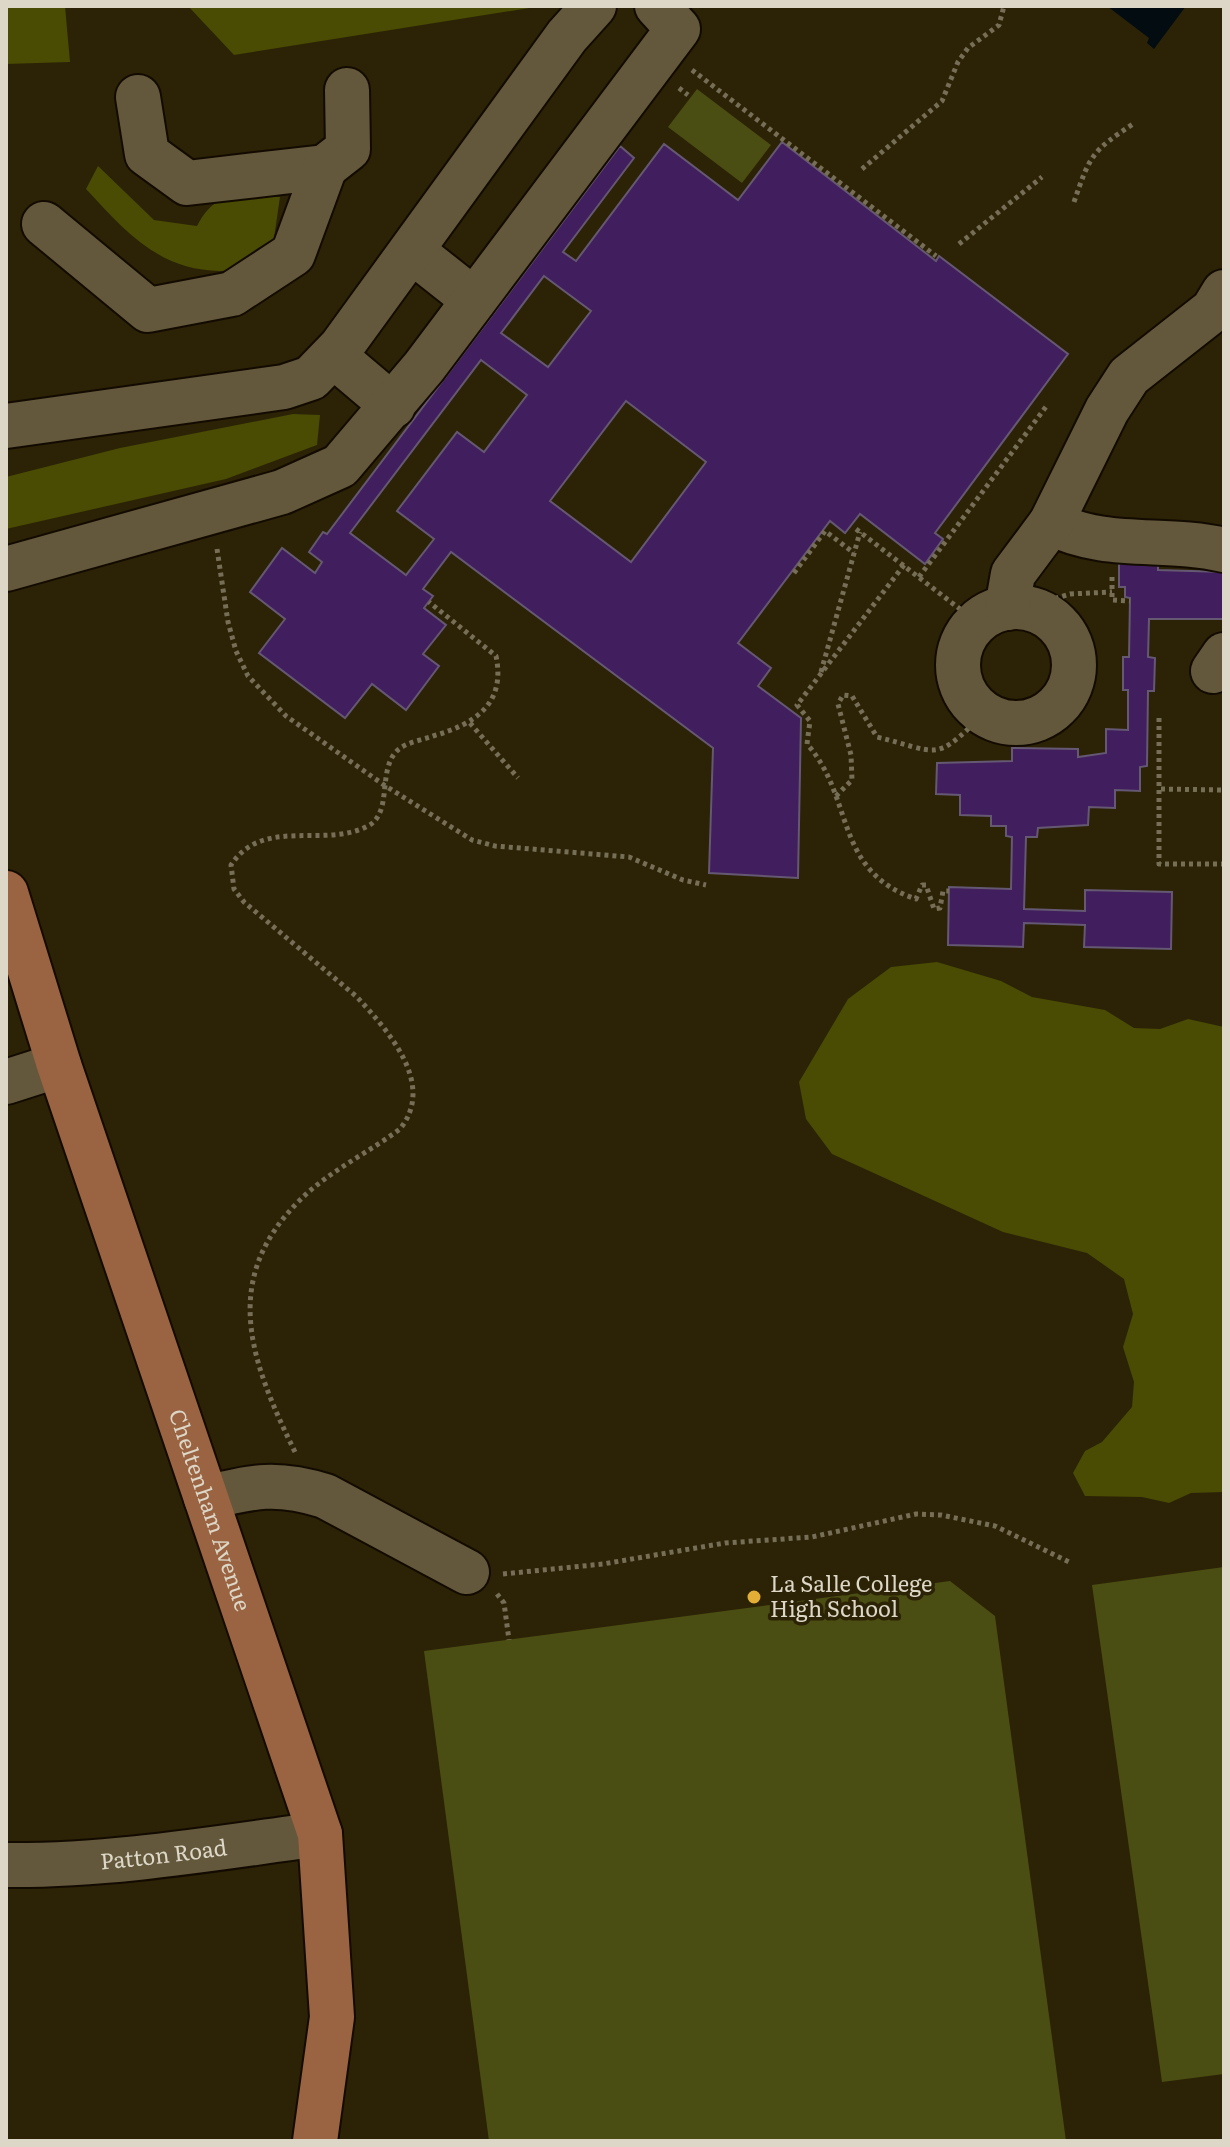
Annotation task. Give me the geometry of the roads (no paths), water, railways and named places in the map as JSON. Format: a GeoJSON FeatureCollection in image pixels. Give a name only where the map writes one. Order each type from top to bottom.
{"type":"FeatureCollection","features":[{"type":"Feature","properties":{"kind":"main road","name":"Cheltenham Avenue"},"geometry":{"type":"LineString","coordinates":[[6,893],[59,1065],[320,1834],[332,2017],[315,2141]]}},
{"type":"Feature","properties":{"kind":"street"},"geometry":{"type":"LineString","coordinates":[[6,426],[284,387],[311,378],[334,356],[567,36],[594,6]]}},
{"type":"Feature","properties":{"kind":"street"},"geometry":{"type":"LineString","coordinates":[[6,569],[208,514],[325,476],[352,455],[474,300],[667,17]]}},
{"type":"Feature","properties":{"kind":"street"},"geometry":{"type":"LineString","coordinates":[[138,97],[147,154],[187,183],[325,167],[348,149],[347,90]]}},
{"type":"Feature","properties":{"kind":"street"},"geometry":{"type":"LineString","coordinates":[[44,224],[148,310],[232,294],[293,254],[325,167]]}},
{"type":"Feature","properties":{"kind":"street"},"geometry":{"type":"LineString","coordinates":[[412,251],[474,300]]}},
{"type":"Feature","properties":{"kind":"street"},"geometry":{"type":"LineString","coordinates":[[1006,613],[1056,623],[1073,653],[1074,671],[1069,690],[1057,707],[1031,721],[1002,722],[983,714],[969,700],[960,683],[957,662],[962,643],[1006,613],[1013,574],[1051,523],[1107,410],[1129,376],[1218,301]]}},
{"type":"Feature","properties":{"kind":"street"},"geometry":{"type":"LineString","coordinates":[[334,356],[393,406]]}},
{"type":"Feature","properties":{"kind":"street"},"geometry":{"type":"LineString","coordinates":[[1051,523],[1092,539],[1195,544],[1224,550]]}},
{"type":"Feature","properties":{"kind":"street"},"geometry":{"type":"LineString","coordinates":[[6,1082],[59,1065]]}},
{"type":"Feature","properties":{"kind":"street"},"geometry":{"type":"LineString","coordinates":[[206,1498],[253,1486],[282,1485],[325,1496],[467,1572]]}},
{"type":"Feature","properties":{"kind":"street","name":"Patton Road"},"geometry":{"type":"LineString","coordinates":[[6,1865],[43,1866],[168,1854],[320,1834]]}},
{"type":"Feature","properties":{"kind":"place","name":"La Salle College High School"},"geometry":{"type":"Point","coordinates":[754,1597]}}]}
